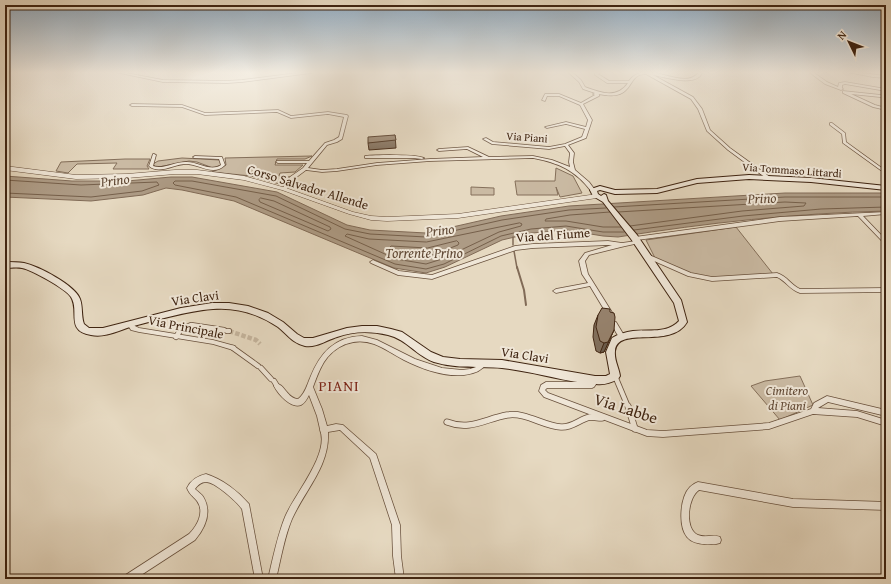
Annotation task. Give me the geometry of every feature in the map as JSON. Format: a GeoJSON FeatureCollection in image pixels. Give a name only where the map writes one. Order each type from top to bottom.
{"type":"FeatureCollection","features":[{"type":"Feature","properties":{"kind":"main road","name":"Via Tommaso Littardi"},"geometry":{"type":"LineString","coordinates":[[601,188],[614,192],[657,191],[712,178],[768,177],[886,188]]}},
{"type":"Feature","properties":{"kind":"main road"},"geometry":{"type":"LineString","coordinates":[[601,188],[607,192],[598,195],[601,188]]}},
{"type":"Feature","properties":{"kind":"main road"},"geometry":{"type":"LineString","coordinates":[[598,195],[614,192]]}},
{"type":"Feature","properties":{"kind":"main road"},"geometry":{"type":"LineString","coordinates":[[596,380],[610,379],[615,376],[615,370],[610,354],[611,348],[616,340],[622,336],[670,332],[676,330],[683,322],[678,302],[635,239],[598,195]]}},
{"type":"Feature","properties":{"kind":"main road","name":"Via Clavi"},"geometry":{"type":"LineString","coordinates":[[5,265],[27,266],[67,288],[76,299],[80,325],[86,331],[98,333],[130,324],[194,310],[222,306],[245,309],[259,313],[280,324],[294,337],[305,343],[312,343],[344,331],[358,329],[378,330],[403,336],[434,358],[455,363],[503,364],[596,380]]}},
{"type":"Feature","properties":{"kind":"street"},"geometry":{"type":"LineString","coordinates":[[566,145],[584,138],[586,128],[590,120],[581,104],[569,99]]}},
{"type":"Feature","properties":{"kind":"street"},"geometry":{"type":"LineString","coordinates":[[581,104],[590,99]]}},
{"type":"Feature","properties":{"kind":"street"},"geometry":{"type":"LineString","coordinates":[[693,99],[700,109],[708,130],[729,149],[768,177]]}},
{"type":"Feature","properties":{"kind":"street"},"geometry":{"type":"LineString","coordinates":[[860,99],[874,106],[886,109]]}},
{"type":"Feature","properties":{"kind":"street"},"geometry":{"type":"LineString","coordinates":[[132,105],[182,106],[205,114],[278,111],[291,117],[328,113],[346,116],[341,138],[325,145],[309,162],[306,169],[292,178],[284,189]]}},
{"type":"Feature","properties":{"kind":"street"},"geometry":{"type":"LineString","coordinates":[[546,128],[566,124],[586,128]]}},
{"type":"Feature","properties":{"kind":"street"},"geometry":{"type":"LineString","coordinates":[[831,124],[844,134],[844,142],[886,173]]}},
{"type":"Feature","properties":{"kind":"street","name":"Via Piani"},"geometry":{"type":"LineString","coordinates":[[485,139],[492,143],[517,146],[549,148],[566,145],[572,153],[571,162],[573,169]]}},
{"type":"Feature","properties":{"kind":"street"},"geometry":{"type":"LineString","coordinates":[[439,150],[468,148],[488,158]]}},
{"type":"Feature","properties":{"kind":"street"},"geometry":{"type":"LineString","coordinates":[[154,154],[151,166],[154,168],[186,162],[195,163],[213,169],[219,168],[223,164],[221,158],[195,157]]}},
{"type":"Feature","properties":{"kind":"street"},"geometry":{"type":"LineString","coordinates":[[366,157],[413,157],[430,160]]}},
{"type":"Feature","properties":{"kind":"street"},"geometry":{"type":"LineString","coordinates":[[306,169],[337,170],[377,164],[430,160],[533,157],[548,159],[573,169],[580,174],[598,195]]}},
{"type":"Feature","properties":{"kind":"street"},"geometry":{"type":"LineString","coordinates":[[180,172],[186,162]]}},
{"type":"Feature","properties":{"kind":"street"},"geometry":{"type":"LineString","coordinates":[[278,162],[309,162]]}},
{"type":"Feature","properties":{"kind":"street","name":"Corso Salvador Allende"},"geometry":{"type":"LineString","coordinates":[[5,168],[96,178],[180,172],[244,178],[284,189],[351,213],[371,218],[387,219],[458,216],[598,195]]}},
{"type":"Feature","properties":{"kind":"street"},"geometry":{"type":"LineString","coordinates":[[587,182],[601,188]]}},
{"type":"Feature","properties":{"kind":"street","name":"Via del Fiume"},"geometry":{"type":"LineString","coordinates":[[612,317],[590,284],[582,266],[582,260],[591,252],[622,245],[635,239],[780,219],[886,213]]}},
{"type":"Feature","properties":{"kind":"street"},"geometry":{"type":"LineString","coordinates":[[859,214],[884,241],[886,252]]}},
{"type":"Feature","properties":{"kind":"street","name":"Via del Fiume"},"geometry":{"type":"LineString","coordinates":[[373,262],[398,273],[432,277],[515,248],[608,243],[622,245]]}},
{"type":"Feature","properties":{"kind":"street"},"geometry":{"type":"LineString","coordinates":[[646,256],[690,275],[712,279],[753,278],[777,275],[782,276],[792,288],[800,291],[886,290]]}},
{"type":"Feature","properties":{"kind":"street"},"geometry":{"type":"LineString","coordinates":[[556,291],[590,284]]}},
{"type":"Feature","properties":{"kind":"street","name":"Via Principale"},"geometry":{"type":"LineString","coordinates":[[130,324],[133,328],[139,330],[213,342],[233,348],[259,367],[274,382],[284,396],[295,403],[300,402],[310,389],[317,367],[329,351],[337,345],[354,339],[364,338],[374,341],[408,359],[433,368],[458,373],[476,370],[484,363]]}},
{"type":"Feature","properties":{"kind":"street"},"geometry":{"type":"LineString","coordinates":[[614,324],[622,336]]}},
{"type":"Feature","properties":{"kind":"street"},"geometry":{"type":"LineString","coordinates":[[176,337],[180,329],[191,325],[227,330]]}},
{"type":"Feature","properties":{"kind":"street"},"geometry":{"type":"LineString","coordinates":[[615,376],[628,402],[635,429]]}},
{"type":"Feature","properties":{"kind":"street","name":"Via Labbe"},"geometry":{"type":"LineString","coordinates":[[596,380],[592,385],[546,385],[542,391],[546,396],[647,433],[663,434],[769,426],[813,412],[858,414],[886,423]]}},
{"type":"Feature","properties":{"kind":"street"},"geometry":{"type":"LineString","coordinates":[[272,579],[289,518],[320,459],[324,445],[323,430],[317,405],[310,389]]}},
{"type":"Feature","properties":{"kind":"street","name":"Via Labbe"},"geometry":{"type":"LineString","coordinates":[[813,412],[816,405],[827,400],[886,413]]}},
{"type":"Feature","properties":{"kind":"street"},"geometry":{"type":"LineString","coordinates":[[446,422],[466,426],[508,415],[524,416],[561,428],[574,425],[588,417],[608,418]]}},
{"type":"Feature","properties":{"kind":"street"},"geometry":{"type":"LineString","coordinates":[[323,430],[341,427],[373,456],[396,525],[397,556],[400,579]]}},
{"type":"Feature","properties":{"kind":"street"},"geometry":{"type":"LineString","coordinates":[[127,579],[192,537],[199,529],[203,522],[202,502],[192,493],[191,488],[200,480],[206,478],[242,501],[246,508],[259,579]]}},
{"type":"Feature","properties":{"kind":"street"},"geometry":{"type":"LineString","coordinates":[[717,540],[695,538],[687,531],[685,519],[689,496],[692,490],[698,486],[793,503],[886,506]]}},
{"type":"Feature","properties":{"kind":"green space"},"geometry":{"type":"Polygon","coordinates":[[[312,156],[305,159],[277,159],[275,165],[303,165],[295,172],[280,173],[279,176],[290,177],[283,185],[251,176],[212,172],[226,165],[225,158],[312,156]]]}},
{"type":"Feature","properties":{"kind":"green space"},"geometry":{"type":"Polygon","coordinates":[[[182,158],[220,160],[221,165],[213,168],[197,162],[189,161],[159,167],[156,167],[153,164],[158,161],[182,158]]]}},
{"type":"Feature","properties":{"kind":"green space"},"geometry":{"type":"Polygon","coordinates":[[[150,159],[147,166],[149,169],[113,169],[117,163],[77,164],[68,173],[56,171],[61,162],[150,159]]]}},
{"type":"Feature","properties":{"kind":"green space"},"geometry":{"type":"Polygon","coordinates":[[[556,168],[573,176],[582,193],[560,197],[556,187],[558,195],[517,195],[515,181],[555,181],[556,168]]]}},
{"type":"Feature","properties":{"kind":"green space"},"geometry":{"type":"Polygon","coordinates":[[[471,187],[494,188],[494,195],[471,195],[471,187]]]}},
{"type":"Feature","properties":{"kind":"green space"},"geometry":{"type":"Polygon","coordinates":[[[736,227],[773,274],[711,278],[688,273],[655,258],[646,240],[736,227]]]}},
{"type":"Feature","properties":{"kind":"green space","name":"Cimitero di Piani"},"geometry":{"type":"Polygon","coordinates":[[[800,376],[813,405],[780,420],[751,386],[765,381],[800,376]]]}},
{"type":"Feature","properties":{"kind":"water","name":"Torrente Prino"},"geometry":{"type":"Polygon","coordinates":[[[5,176],[72,181],[127,181],[171,177],[192,177],[277,192],[347,225],[370,230],[426,233],[501,216],[569,206],[785,193],[886,193],[886,211],[785,216],[685,227],[618,237],[566,230],[532,233],[502,240],[445,267],[426,273],[394,268],[234,201],[166,188],[143,195],[91,201],[5,197],[5,176]]]}},
{"type":"Feature","properties":{"kind":"building"},"geometry":{"type":"Polygon","coordinates":[[[395,135],[396,140],[368,143],[368,137],[395,135]]]}},
{"type":"Feature","properties":{"kind":"building"},"geometry":{"type":"Polygon","coordinates":[[[602,308],[610,309],[610,312],[614,313],[615,317],[614,330],[608,342],[604,343],[600,341],[596,327],[598,315],[602,308]]]}},
{"type":"Feature","properties":{"kind":"waterway"},"geometry":{"type":"LineString","coordinates":[[513,237],[513,245]]}},
{"type":"Feature","properties":{"kind":"waterway"},"geometry":{"type":"LineString","coordinates":[[514,251],[517,268]]}},
{"type":"Feature","properties":{"kind":"waterway"},"geometry":{"type":"LineString","coordinates":[[517,267],[524,290],[526,305]]}},
{"type":"Feature","properties":{"kind":"tunnel"},"geometry":{"type":"LineString","coordinates":[[229,331],[256,340],[260,344]]}},
{"type":"Feature","properties":{"kind":"district","name":"PIANI"},"geometry":{"type":"Point","coordinates":[339,385]}},
{"type":"Feature","properties":{"kind":"water label","name":"Prino"},"geometry":{"type":"Point","coordinates":[115,180]}},
{"type":"Feature","properties":{"kind":"water label","name":"Prino"},"geometry":{"type":"Point","coordinates":[762,198]}},
{"type":"Feature","properties":{"kind":"water label","name":"Prino"},"geometry":{"type":"Point","coordinates":[440,230]}}]}
